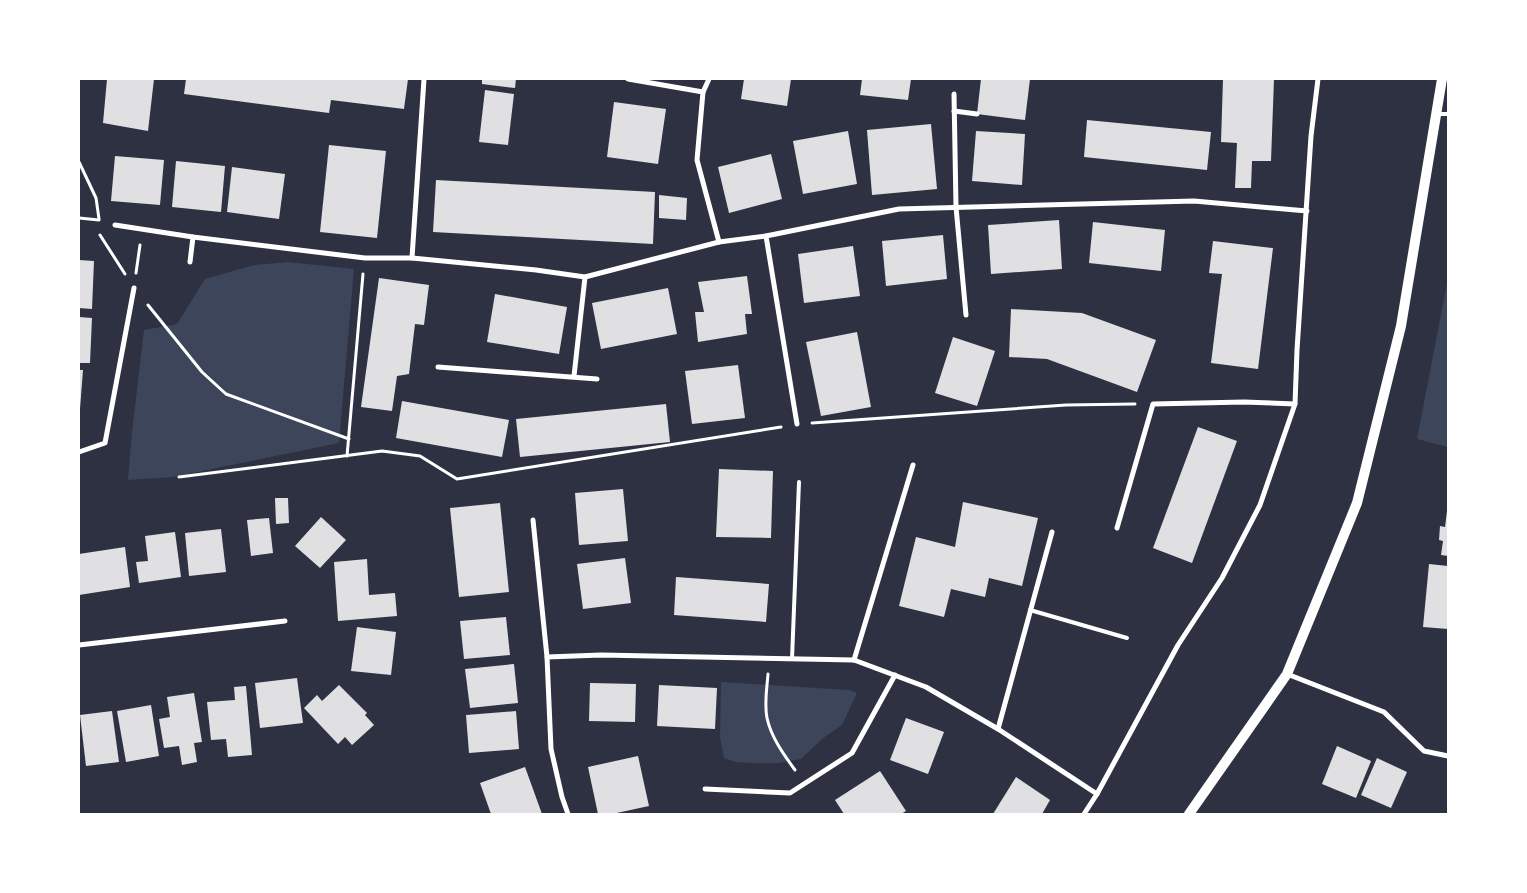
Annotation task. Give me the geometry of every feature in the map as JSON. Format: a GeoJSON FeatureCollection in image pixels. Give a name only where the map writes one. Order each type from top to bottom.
{"type":"FeatureCollection","features":[{"type":"Feature","properties":{"kind":"main road"},"geometry":{"type":"LineString","coordinates":[[1189,814],[1287,674],[1357,503],[1402,326],[1442,79]]}},
{"type":"Feature","properties":{"kind":"street"},"geometry":{"type":"LineString","coordinates":[[412,258],[424,79]]}},
{"type":"Feature","properties":{"kind":"street"},"geometry":{"type":"LineString","coordinates":[[628,79],[703,92]]}},
{"type":"Feature","properties":{"kind":"street"},"geometry":{"type":"LineString","coordinates":[[709,79],[703,92],[697,160],[719,242]]}},
{"type":"Feature","properties":{"kind":"street"},"geometry":{"type":"LineString","coordinates":[[1084,814],[1097,794],[1178,645],[1222,578],[1260,506],[1295,404],[1311,136],[1318,79]]}},
{"type":"Feature","properties":{"kind":"street"},"geometry":{"type":"LineString","coordinates":[[954,94],[956,207],[966,316]]}},
{"type":"Feature","properties":{"kind":"street"},"geometry":{"type":"LineString","coordinates":[[954,111],[977,114]]}},
{"type":"Feature","properties":{"kind":"street"},"geometry":{"type":"LineString","coordinates":[[115,225],[193,237],[365,258],[412,258],[536,270],[585,277],[719,242],[766,236],[899,209],[1194,201],[1307,211]]}},
{"type":"Feature","properties":{"kind":"street"},"geometry":{"type":"LineString","coordinates":[[766,236],[797,424]]}},
{"type":"Feature","properties":{"kind":"street"},"geometry":{"type":"LineString","coordinates":[[190,262],[193,237]]}},
{"type":"Feature","properties":{"kind":"street"},"geometry":{"type":"LineString","coordinates":[[574,376],[585,277]]}},
{"type":"Feature","properties":{"kind":"street"},"geometry":{"type":"LineString","coordinates":[[79,452],[105,443],[134,288]]}},
{"type":"Feature","properties":{"kind":"street"},"geometry":{"type":"LineString","coordinates":[[438,367],[597,379]]}},
{"type":"Feature","properties":{"kind":"street"},"geometry":{"type":"LineString","coordinates":[[1117,528],[1153,404],[1244,402],[1295,404]]}},
{"type":"Feature","properties":{"kind":"street"},"geometry":{"type":"LineString","coordinates":[[854,660],[913,465]]}},
{"type":"Feature","properties":{"kind":"street"},"geometry":{"type":"LineString","coordinates":[[534,520],[547,657],[551,749],[562,797],[568,814]]}},
{"type":"Feature","properties":{"kind":"street"},"geometry":{"type":"LineString","coordinates":[[998,729],[1052,532]]}},
{"type":"Feature","properties":{"kind":"street"},"geometry":{"type":"LineString","coordinates":[[79,646],[285,621]]}},
{"type":"Feature","properties":{"kind":"street"},"geometry":{"type":"LineString","coordinates":[[547,657],[601,656],[854,660],[926,687],[998,729],[1097,794]]}},
{"type":"Feature","properties":{"kind":"street"},"geometry":{"type":"LineString","coordinates":[[1287,674],[1384,712],[1424,751],[1448,756]]}},
{"type":"Feature","properties":{"kind":"street"},"geometry":{"type":"LineString","coordinates":[[705,789],[790,793],[852,753],[895,675]]}},
{"type":"Feature","properties":{"kind":"lane"},"geometry":{"type":"LineString","coordinates":[[1436,114],[1448,114]]}},
{"type":"Feature","properties":{"kind":"lane"},"geometry":{"type":"LineString","coordinates":[[792,659],[799,482]]}},
{"type":"Feature","properties":{"kind":"lane"},"geometry":{"type":"LineString","coordinates":[[1030,610],[1127,638]]}},
{"type":"Feature","properties":{"kind":"path"},"geometry":{"type":"LineString","coordinates":[[79,162],[96,198],[101,237],[134,288],[202,372],[226,394],[349,439]]}},
{"type":"Feature","properties":{"kind":"path"},"geometry":{"type":"LineString","coordinates":[[79,218],[99,220]]}},
{"type":"Feature","properties":{"kind":"path"},"geometry":{"type":"LineString","coordinates":[[134,288],[142,229]]}},
{"type":"Feature","properties":{"kind":"path"},"geometry":{"type":"LineString","coordinates":[[347,456],[365,258]]}},
{"type":"Feature","properties":{"kind":"path"},"geometry":{"type":"LineString","coordinates":[[179,477],[382,451],[420,456],[457,479],[797,424],[1066,405],[1153,404]]}},
{"type":"Feature","properties":{"kind":"path"},"geometry":{"type":"LineString","coordinates":[[770,658],[766,694],[767,718],[775,739],[785,757],[806,783]]}},
{"type":"Feature","properties":{"kind":"shaded area"},"geometry":{"type":"Polygon","coordinates":[[[288,262],[354,269],[339,443],[173,477],[128,480],[144,330],[177,324],[205,279],[254,265],[288,262]]]}},
{"type":"Feature","properties":{"kind":"shaded area"},"geometry":{"type":"Polygon","coordinates":[[[1448,278],[1448,447],[1417,439],[1448,278]]]}},
{"type":"Feature","properties":{"kind":"shaded area"},"geometry":{"type":"Polygon","coordinates":[[[721,682],[849,690],[857,693],[842,725],[822,739],[801,759],[779,763],[735,762],[724,758],[720,737],[721,682]]]}},
{"type":"Feature","properties":{"kind":"building"},"geometry":{"type":"Polygon","coordinates":[[[107,79],[154,79],[148,131],[103,123],[107,79]]]}},
{"type":"Feature","properties":{"kind":"building"},"geometry":{"type":"Polygon","coordinates":[[[186,79],[408,79],[404,109],[331,100],[329,113],[184,94],[186,79]]]}},
{"type":"Feature","properties":{"kind":"building"},"geometry":{"type":"Polygon","coordinates":[[[482,79],[516,79],[515,88],[482,84],[482,79]]]}},
{"type":"Feature","properties":{"kind":"building"},"geometry":{"type":"Polygon","coordinates":[[[744,79],[791,79],[787,106],[741,99],[744,79]]]}},
{"type":"Feature","properties":{"kind":"building"},"geometry":{"type":"Polygon","coordinates":[[[862,79],[911,79],[908,100],[860,95],[862,79]]]}},
{"type":"Feature","properties":{"kind":"building"},"geometry":{"type":"Polygon","coordinates":[[[981,79],[1030,79],[1025,120],[977,114],[981,79]]]}},
{"type":"Feature","properties":{"kind":"building"},"geometry":{"type":"Polygon","coordinates":[[[1223,79],[1274,79],[1271,161],[1252,161],[1251,188],[1235,188],[1237,143],[1221,142],[1223,79]]]}},
{"type":"Feature","properties":{"kind":"building"},"geometry":{"type":"Polygon","coordinates":[[[485,90],[514,94],[508,145],[479,142],[485,90]]]}},
{"type":"Feature","properties":{"kind":"building"},"geometry":{"type":"Polygon","coordinates":[[[614,102],[666,109],[658,164],[607,157],[614,102]]]}},
{"type":"Feature","properties":{"kind":"building"},"geometry":{"type":"Polygon","coordinates":[[[1087,120],[1211,132],[1207,170],[1084,157],[1087,120]]]}},
{"type":"Feature","properties":{"kind":"building"},"geometry":{"type":"Polygon","coordinates":[[[931,124],[937,189],[872,195],[867,130],[931,124]]]}},
{"type":"Feature","properties":{"kind":"building"},"geometry":{"type":"Polygon","coordinates":[[[848,131],[857,184],[803,194],[793,141],[848,131]]]}},
{"type":"Feature","properties":{"kind":"building"},"geometry":{"type":"Polygon","coordinates":[[[976,131],[1025,134],[1022,185],[972,181],[976,131]]]}},
{"type":"Feature","properties":{"kind":"building"},"geometry":{"type":"Polygon","coordinates":[[[329,145],[386,151],[377,238],[320,232],[329,145]]]}},
{"type":"Feature","properties":{"kind":"building"},"geometry":{"type":"Polygon","coordinates":[[[771,154],[782,199],[729,213],[718,167],[771,154]]]}},
{"type":"Feature","properties":{"kind":"building"},"geometry":{"type":"Polygon","coordinates":[[[115,156],[164,160],[160,205],[111,201],[115,156]]]}},
{"type":"Feature","properties":{"kind":"building"},"geometry":{"type":"Polygon","coordinates":[[[176,161],[225,166],[221,212],[172,207],[176,161]]]}},
{"type":"Feature","properties":{"kind":"building"},"geometry":{"type":"Polygon","coordinates":[[[232,167],[285,174],[279,219],[227,212],[232,167]]]}},
{"type":"Feature","properties":{"kind":"building"},"geometry":{"type":"Polygon","coordinates":[[[436,180],[655,192],[653,244],[433,232],[436,180]]]}},
{"type":"Feature","properties":{"kind":"building"},"geometry":{"type":"Polygon","coordinates":[[[659,195],[687,198],[686,220],[659,218],[659,195]]]}},
{"type":"Feature","properties":{"kind":"building"},"geometry":{"type":"Polygon","coordinates":[[[1059,220],[1062,269],[991,274],[988,225],[1059,220]]]}},
{"type":"Feature","properties":{"kind":"building"},"geometry":{"type":"Polygon","coordinates":[[[1093,222],[1165,230],[1161,271],[1089,263],[1093,222]]]}},
{"type":"Feature","properties":{"kind":"building"},"geometry":{"type":"Polygon","coordinates":[[[943,235],[947,279],[886,286],[882,241],[943,235]]]}},
{"type":"Feature","properties":{"kind":"building"},"geometry":{"type":"Polygon","coordinates":[[[1213,241],[1273,248],[1258,369],[1211,363],[1222,274],[1209,273],[1213,241]]]}},
{"type":"Feature","properties":{"kind":"building"},"geometry":{"type":"Polygon","coordinates":[[[853,246],[860,296],[804,303],[798,254],[853,246]]]}},
{"type":"Feature","properties":{"kind":"building"},"geometry":{"type":"Polygon","coordinates":[[[79,260],[94,261],[92,309],[79,308],[79,260]]]}},
{"type":"Feature","properties":{"kind":"building"},"geometry":{"type":"Polygon","coordinates":[[[747,276],[752,314],[745,314],[747,334],[698,342],[695,312],[704,312],[698,282],[747,276]]]}},
{"type":"Feature","properties":{"kind":"building"},"geometry":{"type":"Polygon","coordinates":[[[379,278],[429,285],[424,325],[415,324],[409,374],[397,376],[392,411],[361,407],[379,278]]]}},
{"type":"Feature","properties":{"kind":"building"},"geometry":{"type":"Polygon","coordinates":[[[668,288],[677,334],[601,349],[592,303],[668,288]]]}},
{"type":"Feature","properties":{"kind":"building"},"geometry":{"type":"Polygon","coordinates":[[[495,294],[567,307],[559,354],[487,342],[495,294]]]}},
{"type":"Feature","properties":{"kind":"building"},"geometry":{"type":"Polygon","coordinates":[[[1011,309],[1082,313],[1156,340],[1137,392],[1047,359],[1009,357],[1011,309]]]}},
{"type":"Feature","properties":{"kind":"building"},"geometry":{"type":"Polygon","coordinates":[[[79,317],[92,318],[90,363],[79,363],[79,317]]]}},
{"type":"Feature","properties":{"kind":"building"},"geometry":{"type":"Polygon","coordinates":[[[857,332],[871,407],[821,416],[806,342],[857,332]]]}},
{"type":"Feature","properties":{"kind":"building"},"geometry":{"type":"Polygon","coordinates":[[[953,337],[995,351],[977,406],[935,393],[953,337]]]}},
{"type":"Feature","properties":{"kind":"building"},"geometry":{"type":"Polygon","coordinates":[[[738,365],[745,418],[692,424],[685,371],[738,365]]]}},
{"type":"Feature","properties":{"kind":"building"},"geometry":{"type":"Polygon","coordinates":[[[79,370],[83,370],[80,409],[79,409],[79,370]]]}},
{"type":"Feature","properties":{"kind":"building"},"geometry":{"type":"Polygon","coordinates":[[[402,401],[509,420],[502,457],[396,438],[402,401]]]}},
{"type":"Feature","properties":{"kind":"building"},"geometry":{"type":"Polygon","coordinates":[[[666,404],[670,442],[520,457],[516,419],[666,404]]]}},
{"type":"Feature","properties":{"kind":"building"},"geometry":{"type":"Polygon","coordinates":[[[1198,427],[1237,441],[1192,563],[1153,548],[1198,427]]]}},
{"type":"Feature","properties":{"kind":"building"},"geometry":{"type":"Polygon","coordinates":[[[719,469],[773,471],[771,538],[716,537],[719,469]]]}},
{"type":"Feature","properties":{"kind":"building"},"geometry":{"type":"Polygon","coordinates":[[[623,489],[628,541],[579,545],[575,493],[623,489]]]}},
{"type":"Feature","properties":{"kind":"building"},"geometry":{"type":"Polygon","coordinates":[[[275,498],[288,498],[289,523],[276,524],[275,498]]]}},
{"type":"Feature","properties":{"kind":"building"},"geometry":{"type":"Polygon","coordinates":[[[963,502],[1038,518],[1022,586],[989,578],[985,597],[951,589],[944,617],[899,606],[916,537],[955,547],[963,502]]]}},
{"type":"Feature","properties":{"kind":"building"},"geometry":{"type":"Polygon","coordinates":[[[500,503],[509,592],[459,597],[450,508],[500,503]]]}},
{"type":"Feature","properties":{"kind":"building"},"geometry":{"type":"Polygon","coordinates":[[[1447,511],[1448,556],[1441,555],[1443,541],[1439,540],[1440,526],[1445,527],[1447,511]]]}},
{"type":"Feature","properties":{"kind":"building"},"geometry":{"type":"Polygon","coordinates":[[[321,517],[346,540],[320,568],[295,546],[321,517]]]}},
{"type":"Feature","properties":{"kind":"building"},"geometry":{"type":"Polygon","coordinates":[[[269,518],[273,553],[251,556],[247,520],[269,518]]]}},
{"type":"Feature","properties":{"kind":"building"},"geometry":{"type":"Polygon","coordinates":[[[221,529],[226,572],[189,576],[185,533],[221,529]]]}},
{"type":"Feature","properties":{"kind":"building"},"geometry":{"type":"Polygon","coordinates":[[[175,532],[181,577],[139,583],[136,562],[148,561],[145,536],[175,532]]]}},
{"type":"Feature","properties":{"kind":"building"},"geometry":{"type":"Polygon","coordinates":[[[125,547],[130,587],[79,595],[79,554],[125,547]]]}},
{"type":"Feature","properties":{"kind":"building"},"geometry":{"type":"Polygon","coordinates":[[[625,558],[631,603],[583,609],[577,564],[625,558]]]}},
{"type":"Feature","properties":{"kind":"building"},"geometry":{"type":"Polygon","coordinates":[[[367,559],[369,595],[395,593],[397,616],[338,621],[334,562],[367,559]]]}},
{"type":"Feature","properties":{"kind":"building"},"geometry":{"type":"Polygon","coordinates":[[[1429,564],[1448,566],[1448,629],[1423,627],[1429,564]]]}},
{"type":"Feature","properties":{"kind":"building"},"geometry":{"type":"Polygon","coordinates":[[[676,577],[769,584],[766,622],[674,615],[676,577]]]}},
{"type":"Feature","properties":{"kind":"building"},"geometry":{"type":"Polygon","coordinates":[[[506,617],[510,655],[464,659],[460,621],[506,617]]]}},
{"type":"Feature","properties":{"kind":"building"},"geometry":{"type":"Polygon","coordinates":[[[357,627],[396,632],[391,675],[351,671],[357,627]]]}},
{"type":"Feature","properties":{"kind":"building"},"geometry":{"type":"Polygon","coordinates":[[[514,664],[518,703],[470,708],[465,669],[514,664]]]}},
{"type":"Feature","properties":{"kind":"building"},"geometry":{"type":"Polygon","coordinates":[[[297,678],[303,723],[260,728],[255,683],[297,678]]]}},
{"type":"Feature","properties":{"kind":"building"},"geometry":{"type":"Polygon","coordinates":[[[590,683],[636,684],[635,722],[589,721],[590,683]]]}},
{"type":"Feature","properties":{"kind":"building"},"geometry":{"type":"Polygon","coordinates":[[[339,685],[367,713],[365,715],[374,725],[352,745],[345,737],[338,744],[304,708],[317,695],[322,701],[339,685]]]}},
{"type":"Feature","properties":{"kind":"building"},"geometry":{"type":"Polygon","coordinates":[[[659,685],[717,688],[715,729],[657,726],[659,685]]]}},
{"type":"Feature","properties":{"kind":"building"},"geometry":{"type":"Polygon","coordinates":[[[246,686],[252,755],[228,757],[226,739],[211,740],[207,702],[235,700],[234,687],[246,686]]]}},
{"type":"Feature","properties":{"kind":"building"},"geometry":{"type":"Polygon","coordinates":[[[194,693],[202,742],[194,743],[197,762],[182,765],[179,746],[164,748],[159,719],[170,717],[167,697],[194,693]]]}},
{"type":"Feature","properties":{"kind":"building"},"geometry":{"type":"Polygon","coordinates":[[[151,705],[159,756],[126,762],[117,711],[151,705]]]}},
{"type":"Feature","properties":{"kind":"building"},"geometry":{"type":"Polygon","coordinates":[[[112,711],[119,762],[86,766],[80,715],[112,711]]]}},
{"type":"Feature","properties":{"kind":"building"},"geometry":{"type":"Polygon","coordinates":[[[516,711],[519,749],[469,753],[466,715],[516,711]]]}},
{"type":"Feature","properties":{"kind":"building"},"geometry":{"type":"Polygon","coordinates":[[[906,718],[944,732],[928,774],[890,760],[906,718]]]}},
{"type":"Feature","properties":{"kind":"building"},"geometry":{"type":"Polygon","coordinates":[[[1337,746],[1371,761],[1356,798],[1322,784],[1337,746]]]}},
{"type":"Feature","properties":{"kind":"building"},"geometry":{"type":"Polygon","coordinates":[[[638,756],[649,806],[612,814],[598,814],[588,767],[638,756]]]}},
{"type":"Feature","properties":{"kind":"building"},"geometry":{"type":"Polygon","coordinates":[[[1377,758],[1407,772],[1391,808],[1361,795],[1377,758]]]}},
{"type":"Feature","properties":{"kind":"building"},"geometry":{"type":"Polygon","coordinates":[[[525,767],[542,814],[491,814],[480,783],[525,767]]]}},
{"type":"Feature","properties":{"kind":"building"},"geometry":{"type":"Polygon","coordinates":[[[880,771],[906,811],[901,814],[844,814],[835,800],[880,771]]]}},
{"type":"Feature","properties":{"kind":"building"},"geometry":{"type":"Polygon","coordinates":[[[1016,777],[1050,800],[1042,814],[993,814],[1016,777]]]}}]}
